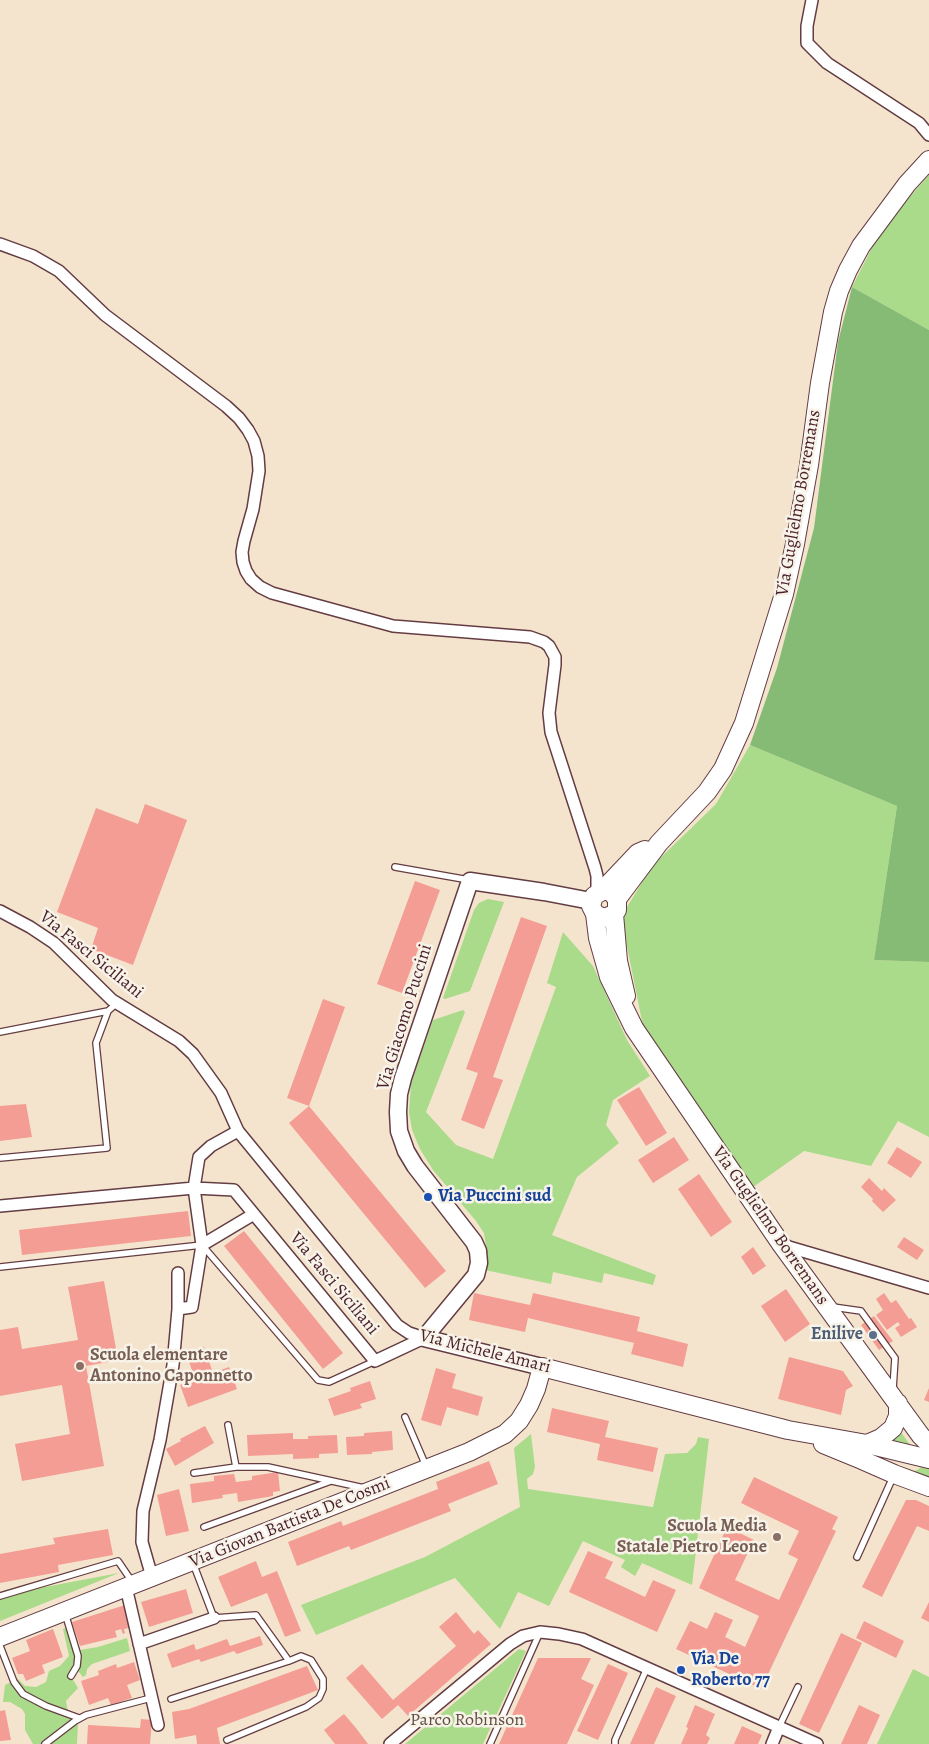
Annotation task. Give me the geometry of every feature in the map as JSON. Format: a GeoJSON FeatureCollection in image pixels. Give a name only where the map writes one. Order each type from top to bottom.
{"type":"FeatureCollection","features":[{"type":"Feature","properties":{"kind":"main road","name":"Via Guglielmo Borremans"},"geometry":{"type":"LineString","coordinates":[[659,843],[707,792],[723,769],[744,723],[784,594],[795,544],[822,374],[833,312],[839,291],[861,246],[907,184],[929,160]]}},
{"type":"Feature","properties":{"kind":"main road"},"geometry":{"type":"LineString","coordinates":[[634,1028],[609,977],[598,938],[596,900],[638,853],[659,843]]}},
{"type":"Feature","properties":{"kind":"main road"},"geometry":{"type":"LineString","coordinates":[[596,900],[604,918],[616,907],[659,843]]}},
{"type":"Feature","properties":{"kind":"main road"},"geometry":{"type":"LineString","coordinates":[[470,881],[596,900],[612,893],[616,907],[618,961],[634,1028]]}},
{"type":"Feature","properties":{"kind":"main road","name":"Via Giacomo Puccini"},"geometry":{"type":"LineString","coordinates":[[424,1338],[476,1274],[480,1263],[474,1242],[415,1166],[406,1151],[399,1131],[399,1094],[470,881]]}},
{"type":"Feature","properties":{"kind":"main road","name":"Via Guglielmo Borremans"},"geometry":{"type":"LineString","coordinates":[[634,1028],[781,1244],[895,1400],[925,1449]]}},
{"type":"Feature","properties":{"kind":"main road","name":"Via Michele Amari"},"geometry":{"type":"LineString","coordinates":[[424,1338],[788,1430],[865,1452]]}},
{"type":"Feature","properties":{"kind":"main road","name":"Via Giovan Battista De Cosmi"},"geometry":{"type":"LineString","coordinates":[[0,1637],[470,1452],[505,1434],[519,1421],[529,1405],[542,1367]]}},
{"type":"Feature","properties":{"kind":"main road"},"geometry":{"type":"LineString","coordinates":[[865,1452],[893,1428],[898,1416],[895,1400]]}},
{"type":"Feature","properties":{"kind":"main road"},"geometry":{"type":"LineString","coordinates":[[865,1452],[904,1467],[916,1463],[925,1449]]}},
{"type":"Feature","properties":{"kind":"main road"},"geometry":{"type":"LineString","coordinates":[[865,1452],[894,1474],[929,1487]]}},
{"type":"Feature","properties":{"kind":"street"},"geometry":{"type":"LineString","coordinates":[[812,0],[807,26],[807,43],[827,63],[920,123],[929,135]]}},
{"type":"Feature","properties":{"kind":"street"},"geometry":{"type":"LineString","coordinates":[[0,244],[33,256],[58,271],[105,315],[226,406],[239,418],[254,441],[260,471],[242,552],[246,571],[251,579],[260,587],[272,593],[393,626],[530,637],[549,646],[555,657],[549,713],[551,732],[595,868],[597,876],[596,900]]}},
{"type":"Feature","properties":{"kind":"street","name":"Via Fasci Siciliani"},"geometry":{"type":"LineString","coordinates":[[0,911],[30,927],[54,943],[117,1002],[179,1041],[193,1054],[220,1093],[238,1131]]}},
{"type":"Feature","properties":{"kind":"street"},"geometry":{"type":"LineString","coordinates":[[178,1309],[192,1307],[202,1245],[194,1188],[199,1157],[211,1146],[238,1131]]}},
{"type":"Feature","properties":{"kind":"street","name":"Via Michele Amari"},"geometry":{"type":"LineString","coordinates":[[238,1131],[397,1325],[409,1333],[424,1338]]}},
{"type":"Feature","properties":{"kind":"street","name":"Via Fasci Siciliani"},"geometry":{"type":"LineString","coordinates":[[0,1206],[194,1188],[234,1190],[375,1361]]}},
{"type":"Feature","properties":{"kind":"street"},"geometry":{"type":"LineString","coordinates":[[202,1245],[254,1214]]}},
{"type":"Feature","properties":{"kind":"street"},"geometry":{"type":"LineString","coordinates":[[781,1244],[929,1288]]}},
{"type":"Feature","properties":{"kind":"street"},"geometry":{"type":"LineString","coordinates":[[152,1577],[142,1542],[143,1511],[162,1431],[173,1365],[178,1309],[178,1273]]}},
{"type":"Feature","properties":{"kind":"street"},"geometry":{"type":"LineString","coordinates":[[375,1361],[424,1338]]}},
{"type":"Feature","properties":{"kind":"street"},"geometry":{"type":"LineString","coordinates":[[130,1586],[139,1644],[158,1726]]}},
{"type":"Feature","properties":{"kind":"street"},"geometry":{"type":"LineString","coordinates":[[139,1644],[214,1618]]}},
{"type":"Feature","properties":{"kind":"street"},"geometry":{"type":"LineString","coordinates":[[390,1744],[510,1644],[523,1636],[540,1632],[582,1639],[817,1744]]}},
{"type":"Feature","properties":{"kind":"street"},"geometry":{"type":"LineString","coordinates":[[772,1744],[779,1727]]}},
{"type":"Feature","properties":{"kind":"lane"},"geometry":{"type":"LineString","coordinates":[[395,867],[470,881]]}},
{"type":"Feature","properties":{"kind":"lane"},"geometry":{"type":"LineString","coordinates":[[0,1158],[107,1148],[96,1043],[108,1012],[117,1002]]}},
{"type":"Feature","properties":{"kind":"lane"},"geometry":{"type":"LineString","coordinates":[[0,1032],[108,1012]]}},
{"type":"Feature","properties":{"kind":"lane"},"geometry":{"type":"LineString","coordinates":[[0,1268],[202,1245],[318,1380],[329,1382],[375,1361]]}},
{"type":"Feature","properties":{"kind":"lane"},"geometry":{"type":"LineString","coordinates":[[826,1307],[862,1311],[895,1358],[895,1400]]}},
{"type":"Feature","properties":{"kind":"lane"},"geometry":{"type":"LineString","coordinates":[[406,1417],[427,1468]]}},
{"type":"Feature","properties":{"kind":"lane"},"geometry":{"type":"LineString","coordinates":[[228,1425],[236,1466]]}},
{"type":"Feature","properties":{"kind":"lane"},"geometry":{"type":"LineString","coordinates":[[194,1473],[236,1466],[268,1466],[372,1490]]}},
{"type":"Feature","properties":{"kind":"lane"},"geometry":{"type":"LineString","coordinates":[[857,1557],[894,1474]]}},
{"type":"Feature","properties":{"kind":"lane"},"geometry":{"type":"LineString","coordinates":[[204,1527],[331,1481]]}},
{"type":"Feature","properties":{"kind":"lane"},"geometry":{"type":"LineString","coordinates":[[0,1596],[118,1561],[130,1586]]}},
{"type":"Feature","properties":{"kind":"lane"},"geometry":{"type":"LineString","coordinates":[[192,1561],[214,1618],[256,1615],[289,1661]]}},
{"type":"Feature","properties":{"kind":"lane"},"geometry":{"type":"LineString","coordinates":[[64,1611],[78,1656],[77,1666],[71,1676]]}},
{"type":"Feature","properties":{"kind":"lane"},"geometry":{"type":"LineString","coordinates":[[490,1744],[540,1632]]}},
{"type":"Feature","properties":{"kind":"lane"},"geometry":{"type":"LineString","coordinates":[[0,1646],[14,1682],[23,1694],[46,1706],[79,1718]]}},
{"type":"Feature","properties":{"kind":"lane"},"geometry":{"type":"LineString","coordinates":[[171,1699],[302,1656],[312,1660],[323,1679],[323,1690],[319,1698],[306,1707],[228,1740]]}},
{"type":"Feature","properties":{"kind":"lane"},"geometry":{"type":"LineString","coordinates":[[614,1744],[648,1668]]}},
{"type":"Feature","properties":{"kind":"lane"},"geometry":{"type":"LineString","coordinates":[[779,1727],[798,1687]]}},
{"type":"Feature","properties":{"kind":"lane"},"geometry":{"type":"LineString","coordinates":[[45,1744],[79,1718],[151,1698]]}},
{"type":"Feature","properties":{"kind":"green space"},"geometry":{"type":"Polygon","coordinates":[[[929,175],[929,330],[852,287],[881,230],[929,175]]]}},
{"type":"Feature","properties":{"kind":"green space"},"geometry":{"type":"Polygon","coordinates":[[[852,287],[929,330],[929,962],[874,960],[897,806],[750,745],[777,668],[814,528],[838,342],[852,287]]]}},
{"type":"Feature","properties":{"kind":"green space"},"geometry":{"type":"Polygon","coordinates":[[[750,745],[897,806],[874,960],[929,962],[929,1137],[898,1121],[871,1166],[804,1151],[749,1190],[643,1026],[621,917],[652,866],[716,804],[750,745]]]}},
{"type":"Feature","properties":{"kind":"green space"},"geometry":{"type":"Polygon","coordinates":[[[488,899],[504,902],[470,991],[445,999],[443,998],[474,910],[479,903],[488,899]]]}},
{"type":"Feature","properties":{"kind":"green space"},"geometry":{"type":"Polygon","coordinates":[[[563,932],[593,966],[627,1040],[650,1076],[613,1100],[606,1125],[619,1143],[577,1177],[552,1235],[656,1275],[653,1285],[604,1273],[602,1283],[553,1272],[551,1284],[485,1270],[488,1259],[484,1233],[433,1170],[420,1149],[412,1130],[409,1112],[411,1084],[433,1020],[463,1010],[465,1012],[426,1112],[456,1145],[493,1159],[556,987],[547,983],[563,932]]]}},
{"type":"Feature","properties":{"kind":"green space"},"geometry":{"type":"Polygon","coordinates":[[[900,1431],[911,1446],[888,1443],[900,1431]]]}},
{"type":"Feature","properties":{"kind":"green space"},"geometry":{"type":"Polygon","coordinates":[[[531,1434],[535,1467],[533,1474],[527,1479],[528,1489],[653,1507],[665,1454],[687,1453],[696,1444],[698,1437],[709,1439],[692,1585],[642,1563],[635,1576],[621,1567],[625,1560],[583,1541],[549,1606],[518,1592],[500,1629],[455,1578],[316,1635],[301,1605],[425,1557],[520,1507],[514,1448],[531,1434]]]}},
{"type":"Feature","properties":{"kind":"green space"},"geometry":{"type":"Polygon","coordinates":[[[925,1465],[929,1468],[929,1480],[910,1474],[925,1465]]]}},
{"type":"Feature","properties":{"kind":"green space"},"geometry":{"type":"Polygon","coordinates":[[[119,1573],[0,1621],[0,1597],[119,1573]]]}},
{"type":"Feature","properties":{"kind":"green space"},"geometry":{"type":"Polygon","coordinates":[[[71,1626],[80,1650],[98,1647],[127,1638],[130,1651],[92,1664],[83,1677],[74,1666],[69,1673],[78,1688],[66,1701],[72,1721],[41,1744],[33,1744],[25,1730],[25,1714],[22,1709],[10,1702],[3,1702],[5,1685],[18,1679],[25,1686],[36,1687],[46,1682],[49,1671],[60,1666],[69,1656],[63,1629],[71,1626]]]}},
{"type":"Feature","properties":{"kind":"green space","name":"Parco Robinson"},"geometry":{"type":"Polygon","coordinates":[[[519,1649],[526,1651],[483,1744],[405,1744],[519,1649]]]}},
{"type":"Feature","properties":{"kind":"green space"},"geometry":{"type":"Polygon","coordinates":[[[913,1669],[929,1677],[929,1744],[877,1744],[913,1669]]]}},
{"type":"Feature","properties":{"kind":"green space"},"geometry":{"type":"Polygon","coordinates":[[[78,1723],[77,1744],[50,1744],[78,1723]]]}},
{"type":"Feature","properties":{"kind":"building"},"geometry":{"type":"Polygon","coordinates":[[[145,804],[187,820],[133,965],[91,949],[98,928],[57,912],[96,808],[138,824],[145,804]]]}},
{"type":"Feature","properties":{"kind":"building"},"geometry":{"type":"Polygon","coordinates":[[[415,881],[440,890],[402,993],[377,984],[415,881]]]}},
{"type":"Feature","properties":{"kind":"building"},"geometry":{"type":"Polygon","coordinates":[[[521,917],[547,926],[493,1077],[503,1080],[484,1129],[461,1120],[478,1073],[466,1069],[521,917]]]}},
{"type":"Feature","properties":{"kind":"building"},"geometry":{"type":"Polygon","coordinates":[[[323,999],[345,1007],[309,1106],[287,1098],[323,999]]]}},
{"type":"Feature","properties":{"kind":"building"},"geometry":{"type":"Polygon","coordinates":[[[639,1087],[667,1133],[646,1146],[617,1100],[639,1087]]]}},
{"type":"Feature","properties":{"kind":"building"},"geometry":{"type":"Polygon","coordinates":[[[26,1104],[32,1137],[0,1141],[0,1106],[26,1104]]]}},
{"type":"Feature","properties":{"kind":"building"},"geometry":{"type":"Polygon","coordinates":[[[309,1106],[446,1271],[425,1288],[289,1123],[309,1106]]]}},
{"type":"Feature","properties":{"kind":"building"},"geometry":{"type":"Polygon","coordinates":[[[674,1137],[689,1160],[653,1183],[638,1160],[674,1137]]]}},
{"type":"Feature","properties":{"kind":"building"},"geometry":{"type":"Polygon","coordinates":[[[897,1147],[922,1162],[911,1178],[887,1163],[897,1147]]]}},
{"type":"Feature","properties":{"kind":"building"},"geometry":{"type":"Polygon","coordinates":[[[699,1174],[732,1222],[711,1237],[678,1189],[699,1174]]]}},
{"type":"Feature","properties":{"kind":"building"},"geometry":{"type":"Polygon","coordinates":[[[869,1178],[882,1191],[884,1188],[896,1200],[883,1212],[861,1187],[869,1178]]]}},
{"type":"Feature","properties":{"kind":"building"},"geometry":{"type":"Polygon","coordinates":[[[188,1211],[191,1236],[22,1255],[19,1230],[188,1211]]]}},
{"type":"Feature","properties":{"kind":"building"},"geometry":{"type":"Polygon","coordinates":[[[244,1231],[343,1353],[323,1369],[224,1246],[244,1231]]]}},
{"type":"Feature","properties":{"kind":"building"},"geometry":{"type":"Polygon","coordinates":[[[904,1237],[924,1250],[917,1260],[897,1247],[904,1237]]]}},
{"type":"Feature","properties":{"kind":"building"},"geometry":{"type":"Polygon","coordinates":[[[753,1247],[766,1266],[753,1275],[741,1257],[753,1247]]]}},
{"type":"Feature","properties":{"kind":"building"},"geometry":{"type":"Polygon","coordinates":[[[104,1281],[118,1360],[86,1366],[104,1466],[22,1481],[15,1444],[70,1434],[62,1385],[0,1396],[0,1330],[18,1327],[22,1349],[78,1340],[68,1287],[104,1281]]]}},
{"type":"Feature","properties":{"kind":"building"},"geometry":{"type":"Polygon","coordinates":[[[786,1289],[810,1324],[785,1342],[761,1306],[786,1289]]]}},
{"type":"Feature","properties":{"kind":"building"},"geometry":{"type":"Polygon","coordinates":[[[474,1293],[530,1305],[533,1293],[640,1317],[637,1331],[688,1344],[683,1367],[631,1354],[634,1343],[528,1318],[525,1332],[469,1320],[474,1293]]]}},
{"type":"Feature","properties":{"kind":"building"},"geometry":{"type":"Polygon","coordinates":[[[884,1293],[891,1303],[896,1300],[917,1327],[901,1337],[895,1328],[900,1325],[898,1322],[887,1330],[876,1315],[883,1310],[876,1299],[884,1293]]]}},
{"type":"Feature","properties":{"kind":"building"},"geometry":{"type":"Polygon","coordinates":[[[874,1316],[893,1341],[879,1350],[861,1325],[874,1316]]]}},
{"type":"Feature","properties":{"kind":"building"},"geometry":{"type":"Polygon","coordinates":[[[204,1347],[213,1373],[229,1367],[237,1389],[188,1407],[180,1385],[195,1379],[186,1353],[204,1347]]]}},
{"type":"Feature","properties":{"kind":"building"},"geometry":{"type":"Polygon","coordinates":[[[789,1357],[843,1371],[853,1386],[846,1390],[841,1415],[778,1399],[789,1357]]]}},
{"type":"Feature","properties":{"kind":"building"},"geometry":{"type":"Polygon","coordinates":[[[436,1368],[456,1374],[452,1388],[483,1397],[478,1416],[447,1407],[441,1426],[421,1420],[436,1368]]]}},
{"type":"Feature","properties":{"kind":"building"},"geometry":{"type":"Polygon","coordinates":[[[370,1381],[376,1399],[360,1404],[362,1408],[334,1416],[328,1399],[351,1391],[350,1388],[370,1381]]]}},
{"type":"Feature","properties":{"kind":"building"},"geometry":{"type":"Polygon","coordinates":[[[929,1388],[929,1402],[924,1400],[929,1388]]]}},
{"type":"Feature","properties":{"kind":"building"},"geometry":{"type":"Polygon","coordinates":[[[552,1408],[609,1421],[605,1437],[658,1448],[653,1472],[597,1460],[600,1444],[547,1432],[552,1408]]]}},
{"type":"Feature","properties":{"kind":"building"},"geometry":{"type":"Polygon","coordinates":[[[205,1426],[214,1443],[175,1466],[166,1449],[181,1441],[180,1439],[205,1426]]]}},
{"type":"Feature","properties":{"kind":"building"},"geometry":{"type":"Polygon","coordinates":[[[392,1431],[393,1450],[372,1452],[372,1454],[347,1455],[346,1437],[364,1436],[364,1433],[392,1431]]]}},
{"type":"Feature","properties":{"kind":"building"},"geometry":{"type":"Polygon","coordinates":[[[293,1433],[293,1439],[308,1439],[308,1436],[337,1435],[338,1453],[319,1454],[319,1458],[293,1459],[293,1454],[248,1456],[247,1435],[293,1433]]]}},
{"type":"Feature","properties":{"kind":"building"},"geometry":{"type":"Polygon","coordinates":[[[489,1461],[498,1484],[448,1504],[451,1511],[351,1550],[349,1546],[297,1566],[288,1542],[341,1521],[343,1526],[438,1489],[436,1482],[489,1461]]]}},
{"type":"Feature","properties":{"kind":"building"},"geometry":{"type":"Polygon","coordinates":[[[278,1472],[280,1491],[273,1492],[273,1496],[238,1502],[237,1493],[222,1495],[223,1498],[192,1503],[190,1484],[214,1481],[214,1476],[234,1474],[236,1482],[252,1480],[252,1476],[278,1472]]]}},
{"type":"Feature","properties":{"kind":"building"},"geometry":{"type":"Polygon","coordinates":[[[754,1477],[838,1517],[832,1529],[836,1531],[761,1689],[676,1649],[690,1621],[707,1629],[715,1612],[733,1620],[725,1637],[745,1647],[759,1616],[699,1588],[727,1527],[754,1540],[735,1580],[779,1600],[798,1559],[788,1554],[799,1531],[741,1503],[754,1477]]]}},
{"type":"Feature","properties":{"kind":"building"},"geometry":{"type":"Polygon","coordinates":[[[179,1489],[189,1531],[166,1536],[157,1495],[179,1489]]]}},
{"type":"Feature","properties":{"kind":"building"},"geometry":{"type":"Polygon","coordinates":[[[906,1500],[916,1500],[929,1506],[929,1531],[917,1526],[882,1597],[862,1587],[906,1500]]]}},
{"type":"Feature","properties":{"kind":"building"},"geometry":{"type":"Polygon","coordinates":[[[108,1529],[113,1555],[58,1565],[59,1572],[0,1583],[0,1554],[55,1544],[53,1538],[108,1529]]]}},
{"type":"Feature","properties":{"kind":"building"},"geometry":{"type":"Polygon","coordinates":[[[588,1551],[613,1562],[605,1578],[645,1597],[653,1580],[676,1590],[657,1632],[569,1592],[588,1551]]]}},
{"type":"Feature","properties":{"kind":"building"},"geometry":{"type":"Polygon","coordinates":[[[256,1561],[262,1577],[277,1571],[301,1631],[285,1637],[267,1593],[231,1607],[218,1577],[256,1561]]]}},
{"type":"Feature","properties":{"kind":"building"},"geometry":{"type":"Polygon","coordinates":[[[186,1589],[193,1613],[149,1627],[141,1602],[186,1589]]]}},
{"type":"Feature","properties":{"kind":"building"},"geometry":{"type":"Polygon","coordinates":[[[929,1602],[929,1622],[921,1618],[929,1602]]]}},
{"type":"Feature","properties":{"kind":"building"},"geometry":{"type":"Polygon","coordinates":[[[125,1605],[133,1627],[124,1629],[125,1633],[123,1634],[121,1629],[115,1631],[117,1637],[80,1646],[72,1622],[125,1605]]]}},
{"type":"Feature","properties":{"kind":"building"},"geometry":{"type":"Polygon","coordinates":[[[456,1612],[474,1634],[478,1630],[491,1644],[408,1716],[398,1705],[382,1719],[346,1678],[362,1664],[393,1700],[456,1646],[439,1627],[456,1612]]]}},
{"type":"Feature","properties":{"kind":"building"},"geometry":{"type":"Polygon","coordinates":[[[864,1621],[904,1641],[896,1658],[856,1638],[864,1621]]]}},
{"type":"Feature","properties":{"kind":"building"},"geometry":{"type":"Polygon","coordinates":[[[53,1629],[63,1657],[42,1665],[45,1673],[26,1681],[23,1674],[18,1674],[12,1658],[30,1651],[26,1640],[53,1629]]]}},
{"type":"Feature","properties":{"kind":"building"},"geometry":{"type":"Polygon","coordinates":[[[841,1633],[862,1643],[819,1733],[799,1724],[841,1633]]]}},
{"type":"Feature","properties":{"kind":"building"},"geometry":{"type":"Polygon","coordinates":[[[260,1636],[263,1645],[237,1654],[234,1651],[201,1662],[199,1659],[172,1668],[167,1654],[194,1644],[196,1650],[227,1639],[230,1646],[260,1636]]]}},
{"type":"Feature","properties":{"kind":"building"},"geometry":{"type":"Polygon","coordinates":[[[538,1658],[591,1658],[581,1679],[594,1685],[567,1744],[499,1744],[538,1658]]]}},
{"type":"Feature","properties":{"kind":"building"},"geometry":{"type":"Polygon","coordinates":[[[134,1662],[140,1680],[127,1685],[132,1698],[111,1705],[108,1698],[89,1705],[81,1681],[99,1675],[98,1671],[116,1664],[117,1668],[134,1662]]]}},
{"type":"Feature","properties":{"kind":"building"},"geometry":{"type":"Polygon","coordinates":[[[608,1664],[628,1673],[598,1740],[577,1731],[608,1664]]]}},
{"type":"Feature","properties":{"kind":"building"},"geometry":{"type":"Polygon","coordinates":[[[307,1666],[318,1690],[217,1728],[220,1744],[197,1744],[196,1735],[175,1739],[172,1712],[189,1709],[307,1666]]]}},
{"type":"Feature","properties":{"kind":"building"},"geometry":{"type":"Polygon","coordinates":[[[656,1687],[676,1696],[654,1744],[630,1744],[656,1687]]]}},
{"type":"Feature","properties":{"kind":"building"},"geometry":{"type":"Polygon","coordinates":[[[695,1705],[715,1714],[706,1735],[710,1738],[707,1744],[681,1744],[688,1728],[686,1727],[695,1705]]]}},
{"type":"Feature","properties":{"kind":"building"},"geometry":{"type":"Polygon","coordinates":[[[859,1705],[880,1715],[867,1744],[841,1744],[859,1705]]]}},
{"type":"Feature","properties":{"kind":"building"},"geometry":{"type":"Polygon","coordinates":[[[5,1710],[11,1740],[0,1741],[0,1711],[5,1710]]]}},
{"type":"Feature","properties":{"kind":"building"},"geometry":{"type":"Polygon","coordinates":[[[344,1714],[368,1744],[335,1744],[324,1730],[344,1714]]]}},
{"type":"Feature","properties":{"kind":"building"},"geometry":{"type":"Polygon","coordinates":[[[141,1719],[152,1720],[150,1744],[87,1744],[88,1725],[140,1728],[141,1719]]]}},
{"type":"Feature","properties":{"kind":"building"},"geometry":{"type":"Polygon","coordinates":[[[742,1726],[762,1735],[758,1744],[734,1744],[742,1726]]]}},
{"type":"Feature","properties":{"kind":"place","name":"Via Puccini sud"},"geometry":{"type":"Point","coordinates":[428,1197]}},
{"type":"Feature","properties":{"kind":"place","name":"Enilive"},"geometry":{"type":"Point","coordinates":[873,1335]}},
{"type":"Feature","properties":{"kind":"place","name":"Scuola elementare Antonino Caponnetto"},"geometry":{"type":"Point","coordinates":[80,1366]}},
{"type":"Feature","properties":{"kind":"place","name":"Scuola Media Statale Pietro Leone"},"geometry":{"type":"Point","coordinates":[777,1537]}},
{"type":"Feature","properties":{"kind":"place","name":"Via De Roberto 77"},"geometry":{"type":"Point","coordinates":[681,1670]}}]}
